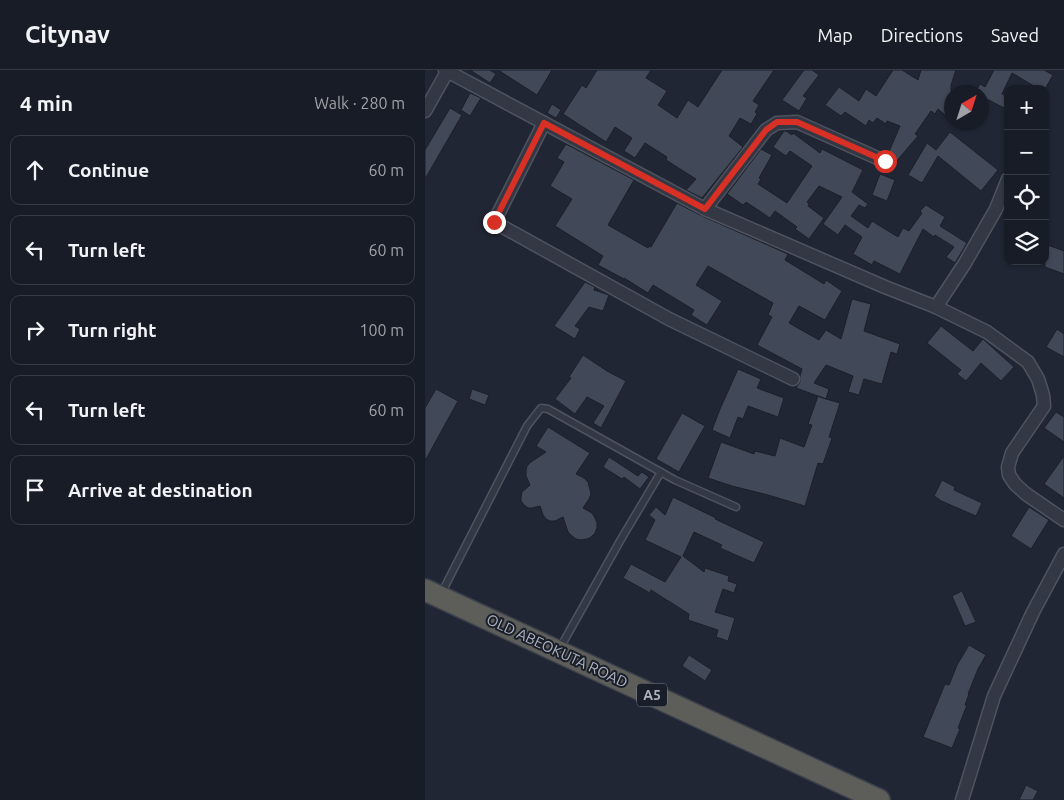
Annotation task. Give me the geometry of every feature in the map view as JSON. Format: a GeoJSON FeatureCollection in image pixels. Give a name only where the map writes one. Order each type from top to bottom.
{"type":"FeatureCollection","features":[{"type":"Feature","properties":{"kind":"highway","name":"OLD ABEOKUTA ROAD"},"geometry":{"type":"LineString","coordinates":[[432,594],[879,800]]}},
{"type":"Feature","properties":{"kind":"street"},"geometry":{"type":"LineString","coordinates":[[425,111],[446,71],[705,209],[885,287],[936,307],[987,332],[1028,362],[1038,378],[1043,394],[1043,406],[1012,453],[1008,467],[1009,475],[1015,484],[1026,494],[1064,520]]}},
{"type":"Feature","properties":{"kind":"street"},"geometry":{"type":"LineString","coordinates":[[705,209],[766,130],[777,122],[797,122],[885,161]]}},
{"type":"Feature","properties":{"kind":"street"},"geometry":{"type":"LineString","coordinates":[[544,123],[494,222],[669,319],[793,379]]}},
{"type":"Feature","properties":{"kind":"street"},"geometry":{"type":"LineString","coordinates":[[936,307],[965,264],[996,209],[1004,189]]}},
{"type":"Feature","properties":{"kind":"street"},"geometry":{"type":"LineString","coordinates":[[962,800],[994,696],[1033,612],[1064,554]]}},
{"type":"Feature","properties":{"kind":"lane"},"geometry":{"type":"LineString","coordinates":[[432,594],[527,426],[541,408],[548,409],[675,480],[736,507]]}},
{"type":"Feature","properties":{"kind":"lane"},"geometry":{"type":"LineString","coordinates":[[558,652],[661,472]]}},
{"type":"Feature","properties":{"kind":"building"},"geometry":{"type":"Polygon","coordinates":[[[470,70],[490,70],[496,74],[490,83],[470,70]]]}},
{"type":"Feature","properties":{"kind":"building"},"geometry":{"type":"Polygon","coordinates":[[[498,70],[552,70],[537,95],[498,70]]]}},
{"type":"Feature","properties":{"kind":"building"},"geometry":{"type":"Polygon","coordinates":[[[597,70],[651,70],[646,78],[667,91],[658,105],[677,118],[688,100],[698,107],[722,70],[774,70],[753,101],[759,105],[755,112],[757,114],[751,124],[740,118],[729,136],[743,147],[702,198],[686,190],[696,179],[666,160],[667,157],[645,143],[635,158],[624,151],[632,138],[615,127],[606,142],[563,114],[582,85],[586,88],[597,70]]]}},
{"type":"Feature","properties":{"kind":"building"},"geometry":{"type":"Polygon","coordinates":[[[804,70],[812,70],[819,75],[803,96],[807,98],[799,111],[782,100],[804,70]]]}},
{"type":"Feature","properties":{"kind":"building"},"geometry":{"type":"Polygon","coordinates":[[[893,70],[902,70],[918,80],[921,70],[956,70],[951,85],[944,85],[944,114],[938,109],[935,114],[931,111],[915,134],[918,136],[894,164],[888,154],[900,126],[887,121],[886,124],[877,118],[873,123],[869,120],[866,126],[845,112],[841,116],[825,105],[839,87],[859,101],[866,89],[876,96],[893,70]]]}},
{"type":"Feature","properties":{"kind":"building"},"geometry":{"type":"Polygon","coordinates":[[[994,70],[1044,70],[1053,75],[1047,85],[1032,85],[1012,73],[1006,85],[1004,85],[1002,94],[1004,95],[1004,108],[989,100],[989,85],[986,85],[994,70]]]}},
{"type":"Feature","properties":{"kind":"building"},"geometry":{"type":"Polygon","coordinates":[[[470,93],[481,98],[470,116],[461,110],[470,93]]]}},
{"type":"Feature","properties":{"kind":"building"},"geometry":{"type":"Polygon","coordinates":[[[552,104],[561,110],[556,118],[547,113],[552,104]]]}},
{"type":"Feature","properties":{"kind":"building"},"geometry":{"type":"Polygon","coordinates":[[[450,108],[462,115],[425,179],[425,150],[450,108]]]}},
{"type":"Feature","properties":{"kind":"building"},"geometry":{"type":"Polygon","coordinates":[[[784,131],[792,135],[793,133],[820,153],[822,149],[863,170],[852,192],[868,204],[865,208],[859,205],[851,216],[868,228],[872,221],[898,237],[903,228],[909,231],[922,213],[920,211],[926,205],[945,217],[940,226],[967,243],[955,263],[946,257],[954,247],[923,229],[900,274],[874,261],[872,265],[853,254],[862,237],[845,225],[838,235],[823,224],[842,197],[819,186],[807,202],[808,206],[824,218],[809,239],[795,229],[797,227],[775,211],[770,218],[746,202],[743,205],[727,194],[761,149],[772,155],[759,178],[761,179],[758,184],[787,203],[812,166],[790,151],[786,156],[773,147],[784,131]]]}},
{"type":"Feature","properties":{"kind":"building"},"geometry":{"type":"Polygon","coordinates":[[[950,132],[998,170],[981,191],[938,156],[922,183],[908,175],[927,143],[936,150],[950,132]]]}},
{"type":"Feature","properties":{"kind":"building"},"geometry":{"type":"Polygon","coordinates":[[[566,144],[634,180],[608,225],[648,248],[649,246],[651,247],[677,203],[788,254],[785,260],[824,284],[826,280],[842,291],[825,320],[799,306],[789,323],[819,340],[826,330],[841,339],[852,299],[871,304],[864,331],[900,344],[897,354],[891,352],[882,384],[864,379],[859,395],[848,392],[853,376],[826,365],[814,383],[829,389],[826,399],[840,403],[829,437],[832,438],[823,464],[818,463],[805,506],[708,478],[721,442],[754,454],[755,451],[775,456],[780,438],[804,447],[812,425],[808,424],[818,396],[796,388],[800,382],[802,369],[757,345],[772,317],[768,315],[773,303],[708,266],[696,285],[722,301],[707,325],[691,315],[694,310],[653,285],[648,293],[598,265],[603,256],[555,226],[572,199],[550,186],[564,162],[557,158],[566,144]]]}},
{"type":"Feature","properties":{"kind":"building"},"geometry":{"type":"Polygon","coordinates":[[[880,174],[895,180],[887,201],[872,195],[880,174]]]}},
{"type":"Feature","properties":{"kind":"building"},"geometry":{"type":"Polygon","coordinates":[[[1049,245],[1064,251],[1064,274],[1045,267],[1045,265],[1049,265],[1049,245]]]}},
{"type":"Feature","properties":{"kind":"building"},"geometry":{"type":"Polygon","coordinates":[[[585,282],[595,287],[594,290],[609,295],[603,311],[589,307],[575,326],[580,329],[575,339],[554,326],[585,282]]]}},
{"type":"Feature","properties":{"kind":"building"},"geometry":{"type":"Polygon","coordinates":[[[941,326],[973,351],[983,339],[1014,367],[1001,381],[981,363],[966,381],[957,374],[961,370],[927,343],[941,326]]]}},
{"type":"Feature","properties":{"kind":"building"},"geometry":{"type":"Polygon","coordinates":[[[1057,329],[1064,334],[1064,357],[1046,347],[1057,329]]]}},
{"type":"Feature","properties":{"kind":"building"},"geometry":{"type":"Polygon","coordinates":[[[583,355],[626,381],[601,428],[593,423],[604,406],[587,397],[575,414],[555,399],[571,378],[569,377],[583,355]]]}},
{"type":"Feature","properties":{"kind":"building"},"geometry":{"type":"Polygon","coordinates":[[[738,369],[761,379],[757,388],[784,398],[778,417],[748,406],[743,419],[738,417],[730,438],[712,430],[738,369]]]}},
{"type":"Feature","properties":{"kind":"building"},"geometry":{"type":"Polygon","coordinates":[[[436,389],[458,401],[425,461],[425,408],[436,389]]]}},
{"type":"Feature","properties":{"kind":"building"},"geometry":{"type":"Polygon","coordinates":[[[472,389],[489,395],[485,405],[469,399],[472,389]]]}},
{"type":"Feature","properties":{"kind":"building"},"geometry":{"type":"Polygon","coordinates":[[[1056,412],[1064,417],[1064,442],[1044,428],[1056,412]]]}},
{"type":"Feature","properties":{"kind":"building"},"geometry":{"type":"Polygon","coordinates":[[[682,413],[705,426],[679,472],[656,459],[682,413]]]}},
{"type":"Feature","properties":{"kind":"building"},"geometry":{"type":"Polygon","coordinates":[[[548,427],[590,453],[576,474],[588,482],[591,494],[583,508],[592,513],[597,523],[595,533],[587,539],[576,539],[572,536],[568,532],[563,517],[550,521],[543,515],[540,506],[528,508],[521,501],[522,492],[530,485],[526,476],[527,466],[546,452],[536,446],[548,427]]]}},
{"type":"Feature","properties":{"kind":"building"},"geometry":{"type":"Polygon","coordinates":[[[1064,456],[1064,498],[1044,484],[1064,456]]]}},
{"type":"Feature","properties":{"kind":"building"},"geometry":{"type":"Polygon","coordinates":[[[609,457],[638,476],[642,472],[649,477],[640,489],[624,477],[622,479],[603,467],[609,457]]]}},
{"type":"Feature","properties":{"kind":"building"},"geometry":{"type":"Polygon","coordinates":[[[942,480],[955,487],[954,490],[982,503],[976,516],[934,496],[942,480]]]}},
{"type":"Feature","properties":{"kind":"building"},"geometry":{"type":"Polygon","coordinates":[[[673,497],[764,542],[754,563],[720,548],[722,545],[694,532],[683,556],[704,572],[705,568],[729,576],[728,581],[737,584],[734,593],[723,589],[715,612],[735,618],[728,641],[716,637],[718,630],[688,620],[689,614],[651,590],[650,593],[623,578],[631,564],[665,582],[681,557],[645,540],[655,520],[649,515],[656,507],[665,515],[673,497]]]}},
{"type":"Feature","properties":{"kind":"building"},"geometry":{"type":"Polygon","coordinates":[[[1029,507],[1049,520],[1031,549],[1011,536],[1029,507]]]}},
{"type":"Feature","properties":{"kind":"building"},"geometry":{"type":"Polygon","coordinates":[[[962,591],[976,622],[965,626],[952,596],[962,591]]]}},
{"type":"Feature","properties":{"kind":"building"},"geometry":{"type":"Polygon","coordinates":[[[969,645],[986,655],[968,694],[965,705],[967,705],[958,728],[960,729],[952,748],[923,737],[945,684],[949,685],[957,665],[969,645]]]}},
{"type":"Feature","properties":{"kind":"building"},"geometry":{"type":"Polygon","coordinates":[[[689,655],[712,670],[705,681],[682,666],[689,655]]]}},
{"type":"Feature","properties":{"kind":"building"},"geometry":{"type":"Polygon","coordinates":[[[1026,785],[1038,791],[1033,800],[1019,800],[1026,785]]]}},
{"type":"Feature","properties":{"kind":"route"},"geometry":{"type":"LineString","coordinates":[[494,222],[544,123],[705,209],[766,130],[777,122],[797,122],[885,161]]}}]}
